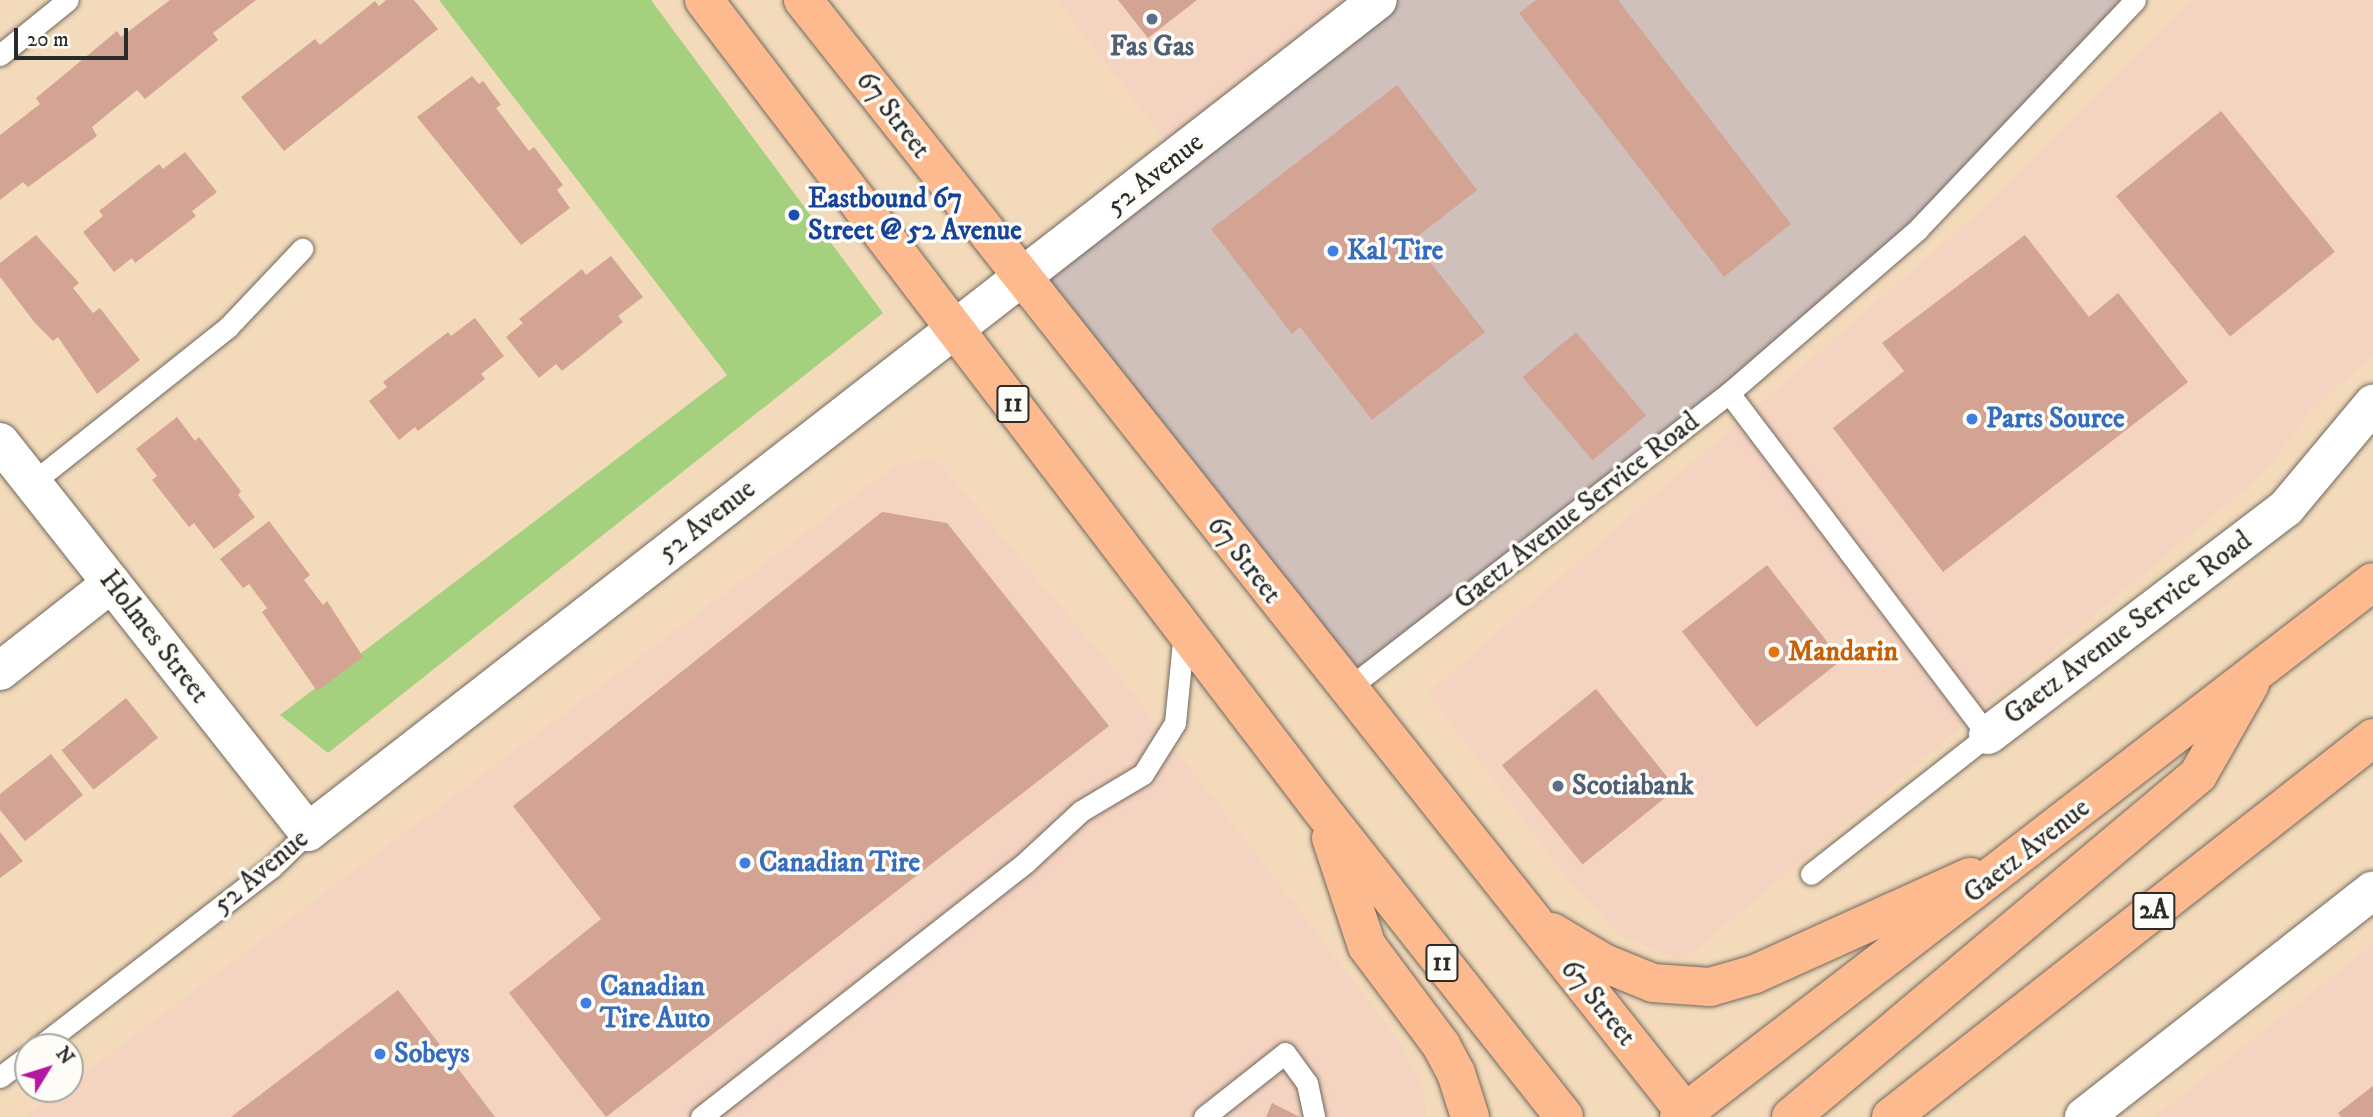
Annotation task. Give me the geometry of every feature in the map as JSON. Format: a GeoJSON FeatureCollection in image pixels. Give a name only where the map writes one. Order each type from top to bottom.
{"type":"FeatureCollection","features":[{"type":"Feature","properties":{"kind":"main road","name":"11"},"geometry":{"type":"LineString","coordinates":[[705,0],[1321,809],[1564,1117]]}},
{"type":"Feature","properties":{"kind":"main road","name":"67 Street"},"geometry":{"type":"LineString","coordinates":[[803,0],[1020,279],[1529,917],[1684,1116]]}},
{"type":"Feature","properties":{"kind":"main road","name":"Gaetz Avenue"},"geometry":{"type":"LineString","coordinates":[[1684,1116],[2030,850],[2259,667],[2373,582]]}},
{"type":"Feature","properties":{"kind":"main road"},"geometry":{"type":"LineString","coordinates":[[1791,1117],[2198,775],[2259,667]]}},
{"type":"Feature","properties":{"kind":"main road","name":"2A"},"geometry":{"type":"LineString","coordinates":[[1891,1117],[2373,738]]}},
{"type":"Feature","properties":{"kind":"main road"},"geometry":{"type":"LineString","coordinates":[[1321,809],[1367,946],[1441,1045],[1456,1073],[1470,1117]]}},
{"type":"Feature","properties":{"kind":"main road"},"geometry":{"type":"LineString","coordinates":[[1529,917],[1629,975],[1653,983],[1710,987],[1789,960],[2030,850]]}},
{"type":"Feature","properties":{"kind":"main road"},"geometry":{"type":"LineString","coordinates":[[1917,1117],[1935,1084]]}},
{"type":"Feature","properties":{"kind":"street","name":"52 Avenue"},"geometry":{"type":"LineString","coordinates":[[308,832],[1378,0]]}},
{"type":"Feature","properties":{"kind":"street","name":"Gaetz Avenue Service Road"},"geometry":{"type":"LineString","coordinates":[[1988,735],[2286,508],[2373,404]]}},
{"type":"Feature","properties":{"kind":"street","name":"Holmes Street"},"geometry":{"type":"LineString","coordinates":[[0,442],[308,832]]}},
{"type":"Feature","properties":{"kind":"street"},"geometry":{"type":"LineString","coordinates":[[0,671],[112,583]]}},
{"type":"Feature","properties":{"kind":"street"},"geometry":{"type":"LineString","coordinates":[[2084,1117],[2373,890]]}},
{"type":"Feature","properties":{"kind":"lane"},"geometry":{"type":"LineString","coordinates":[[0,55],[68,0]]}},
{"type":"Feature","properties":{"kind":"lane"},"geometry":{"type":"LineString","coordinates":[[1729,393],[1918,229],[2135,0]]}},
{"type":"Feature","properties":{"kind":"lane"},"geometry":{"type":"LineString","coordinates":[[32,483],[228,327],[302,249]]}},
{"type":"Feature","properties":{"kind":"lane","name":"Gaetz Avenue Service Road"},"geometry":{"type":"LineString","coordinates":[[1346,690],[1729,393],[1988,735]]}},
{"type":"Feature","properties":{"kind":"lane"},"geometry":{"type":"LineString","coordinates":[[701,1117],[1026,862],[1081,811],[1125,789],[1157,758],[1175,723],[1184,629]]}},
{"type":"Feature","properties":{"kind":"lane"},"geometry":{"type":"LineString","coordinates":[[1811,874],[1988,735]]}},
{"type":"Feature","properties":{"kind":"lane","name":"52 Avenue"},"geometry":{"type":"LineString","coordinates":[[57,1033],[271,868],[308,832]]}},
{"type":"Feature","properties":{"kind":"lane"},"geometry":{"type":"LineString","coordinates":[[1203,1117],[1285,1053],[1307,1083],[1314,1117]]}},
{"type":"Feature","properties":{"kind":"shaded area"},"geometry":{"type":"Polygon","coordinates":[[[1057,0],[1379,0],[1178,157],[1057,0]]]}},
{"type":"Feature","properties":{"kind":"shaded area"},"geometry":{"type":"Polygon","coordinates":[[[1379,0],[2135,0],[1918,229],[1346,690],[1020,279],[1379,0]]]}},
{"type":"Feature","properties":{"kind":"shaded area"},"geometry":{"type":"Polygon","coordinates":[[[2190,0],[2373,0],[2373,355],[2310,412],[2273,462],[2248,486],[1682,961],[1621,936],[1572,885],[1428,693],[1968,222],[2190,0]]]}},
{"type":"Feature","properties":{"kind":"shaded area"},"geometry":{"type":"Polygon","coordinates":[[[935,458],[1121,678],[1391,1030],[1424,1087],[1426,1117],[26,1117],[44,1103],[84,1103],[84,1074],[896,465],[935,458]]]}},
{"type":"Feature","properties":{"kind":"shaded area"},"geometry":{"type":"Polygon","coordinates":[[[2373,944],[2373,1117],[2155,1117],[2373,944]]]}},
{"type":"Feature","properties":{"kind":"green space"},"geometry":{"type":"Polygon","coordinates":[[[439,0],[651,0],[883,313],[328,753],[280,715],[727,375],[439,0]]]}},
{"type":"Feature","properties":{"kind":"building"},"geometry":{"type":"Polygon","coordinates":[[[170,0],[256,0],[213,33],[218,40],[145,99],[137,90],[92,127],[97,136],[28,187],[23,182],[0,200],[0,135],[40,104],[36,98],[117,31],[121,37],[170,0]]]}},
{"type":"Feature","properties":{"kind":"building"},"geometry":{"type":"Polygon","coordinates":[[[386,0],[414,0],[438,29],[284,151],[241,97],[315,39],[320,45],[375,1],[379,6],[386,0]]]}},
{"type":"Feature","properties":{"kind":"building","name":"Fas Gas"},"geometry":{"type":"Polygon","coordinates":[[[1118,0],[1197,0],[1148,38],[1118,0]]]}},
{"type":"Feature","properties":{"kind":"building"},"geometry":{"type":"Polygon","coordinates":[[[1536,0],[1618,0],[1791,224],[1724,277],[1519,13],[1536,0]]]}},
{"type":"Feature","properties":{"kind":"building"},"geometry":{"type":"Polygon","coordinates":[[[472,76],[479,84],[483,81],[501,105],[496,108],[529,151],[534,147],[563,185],[557,190],[570,208],[521,245],[417,117],[472,76]]]}},
{"type":"Feature","properties":{"kind":"building"},"geometry":{"type":"Polygon","coordinates":[[[1397,85],[1477,190],[1413,240],[1485,332],[1372,420],[1300,327],[1292,334],[1211,229],[1397,85]]]}},
{"type":"Feature","properties":{"kind":"building"},"geometry":{"type":"Polygon","coordinates":[[[2221,111],[2335,252],[2230,337],[2116,196],[2221,111]]]}},
{"type":"Feature","properties":{"kind":"building"},"geometry":{"type":"Polygon","coordinates":[[[185,152],[217,192],[192,211],[196,216],[135,263],[132,258],[114,272],[83,232],[103,216],[99,211],[159,164],[163,169],[185,152]]]}},
{"type":"Feature","properties":{"kind":"building"},"geometry":{"type":"Polygon","coordinates":[[[36,235],[79,283],[73,288],[93,313],[100,308],[140,360],[97,394],[58,337],[53,341],[35,323],[0,277],[0,263],[36,235]]]}},
{"type":"Feature","properties":{"kind":"building"},"geometry":{"type":"Polygon","coordinates":[[[2025,235],[2089,317],[2118,293],[2188,382],[1943,572],[1833,428],[1904,371],[1882,343],[2025,235]]]}},
{"type":"Feature","properties":{"kind":"building"},"geometry":{"type":"Polygon","coordinates":[[[611,256],[643,297],[618,316],[623,322],[562,371],[556,364],[539,378],[506,337],[523,323],[519,319],[582,269],[586,275],[611,256]]]}},
{"type":"Feature","properties":{"kind":"building"},"geometry":{"type":"Polygon","coordinates":[[[475,318],[504,356],[481,374],[485,379],[418,431],[415,427],[399,440],[369,401],[387,387],[383,382],[448,332],[451,336],[475,318]]]}},
{"type":"Feature","properties":{"kind":"building"},"geometry":{"type":"Polygon","coordinates":[[[1576,332],[1646,415],[1592,460],[1522,377],[1576,332]]]}},
{"type":"Feature","properties":{"kind":"building"},"geometry":{"type":"Polygon","coordinates":[[[177,417],[195,441],[199,437],[241,491],[238,495],[255,517],[214,549],[194,523],[189,527],[152,480],[157,476],[136,449],[177,417]]]}},
{"type":"Feature","properties":{"kind":"building","name":"Canadian Tire"},"geometry":{"type":"Polygon","coordinates":[[[882,512],[947,523],[1109,726],[606,1117],[509,993],[601,919],[513,806],[882,512]]]}},
{"type":"Feature","properties":{"kind":"building"},"geometry":{"type":"Polygon","coordinates":[[[269,521],[310,575],[304,580],[323,605],[327,601],[363,657],[317,691],[262,612],[267,608],[249,584],[243,588],[220,559],[269,521]]]}},
{"type":"Feature","properties":{"kind":"building"},"geometry":{"type":"Polygon","coordinates":[[[1767,565],[1841,660],[1756,727],[1682,631],[1767,565]]]}},
{"type":"Feature","properties":{"kind":"building"},"geometry":{"type":"Polygon","coordinates":[[[1596,689],[1677,788],[1583,865],[1502,765],[1596,689]]]}},
{"type":"Feature","properties":{"kind":"building"},"geometry":{"type":"Polygon","coordinates":[[[126,698],[158,738],[94,790],[61,750],[126,698]]]}},
{"type":"Feature","properties":{"kind":"building"},"geometry":{"type":"Polygon","coordinates":[[[51,754],[83,795],[25,841],[0,810],[0,794],[51,754]]]}},
{"type":"Feature","properties":{"kind":"building"},"geometry":{"type":"Polygon","coordinates":[[[0,832],[23,861],[0,878],[0,832]]]}},
{"type":"Feature","properties":{"kind":"building","name":"Sobeys"},"geometry":{"type":"Polygon","coordinates":[[[398,990],[495,1117],[231,1117],[398,990]]]}},
{"type":"Feature","properties":{"kind":"building"},"geometry":{"type":"Polygon","coordinates":[[[2373,1086],[2373,1117],[2341,1117],[2338,1113],[2373,1086]]]}},
{"type":"Feature","properties":{"kind":"building"},"geometry":{"type":"Polygon","coordinates":[[[1272,1103],[1300,1117],[1266,1117],[1272,1103]]]}},
{"type":"Feature","properties":{"kind":"place","name":"Fas Gas"},"geometry":{"type":"Point","coordinates":[1152,19]}},
{"type":"Feature","properties":{"kind":"place","name":"Eastbound 67 Street @ 52 Avenue"},"geometry":{"type":"Point","coordinates":[794,215]}},
{"type":"Feature","properties":{"kind":"place","name":"Kal Tire"},"geometry":{"type":"Point","coordinates":[1333,251]}},
{"type":"Feature","properties":{"kind":"place","name":"Parts Source"},"geometry":{"type":"Point","coordinates":[1972,419]}},
{"type":"Feature","properties":{"kind":"place","name":"Mandarin"},"geometry":{"type":"Point","coordinates":[1774,652]}},
{"type":"Feature","properties":{"kind":"place","name":"Scotiabank"},"geometry":{"type":"Point","coordinates":[1558,786]}},
{"type":"Feature","properties":{"kind":"place","name":"Canadian Tire"},"geometry":{"type":"Point","coordinates":[745,863]}},
{"type":"Feature","properties":{"kind":"place","name":"Canadian Tire Auto"},"geometry":{"type":"Point","coordinates":[586,1003]}},
{"type":"Feature","properties":{"kind":"place","name":"Sobeys"},"geometry":{"type":"Point","coordinates":[380,1054]}}]}
